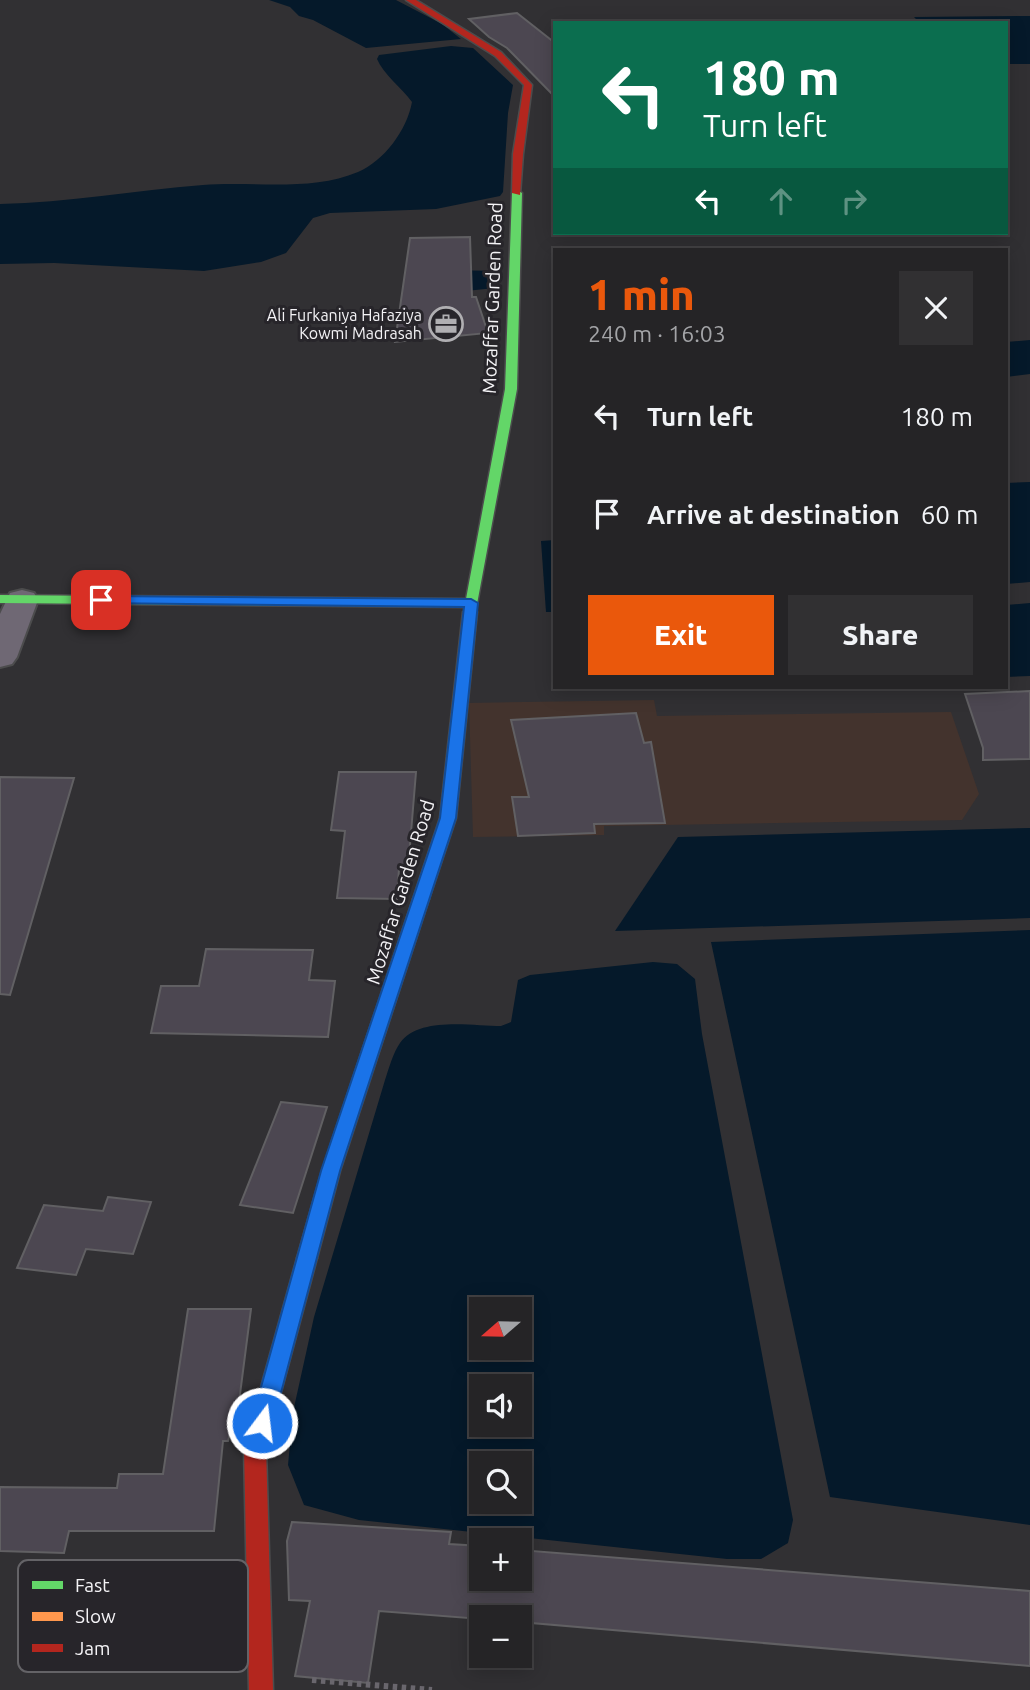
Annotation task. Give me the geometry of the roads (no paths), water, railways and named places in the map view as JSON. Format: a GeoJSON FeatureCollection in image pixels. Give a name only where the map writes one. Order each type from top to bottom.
{"type":"FeatureCollection","features":[{"type":"Feature","properties":{"kind":"street","name":"Mozaffar Garden Road"},"geometry":{"type":"LineString","coordinates":[[262,1683],[255,1448],[331,1171],[448,818],[471,603],[511,389],[518,154],[528,85],[498,54],[410,0]]}},
{"type":"Feature","properties":{"kind":"street"},"geometry":{"type":"LineString","coordinates":[[0,657],[11,599],[471,603]]}},
{"type":"Feature","properties":{"kind":"water"},"geometry":{"type":"Polygon","coordinates":[[[269,0],[396,0],[442,24],[461,39],[366,48],[313,20],[299,16],[290,7],[269,0]]]}},
{"type":"Feature","properties":{"kind":"water"},"geometry":{"type":"Polygon","coordinates":[[[1030,16],[1030,64],[1008,64],[1008,21],[918,21],[914,17],[1030,16]]]}},
{"type":"Feature","properties":{"kind":"water"},"geometry":{"type":"Polygon","coordinates":[[[451,46],[473,48],[513,85],[508,113],[503,192],[500,196],[436,209],[330,213],[313,218],[286,253],[261,262],[204,271],[54,263],[0,264],[0,204],[203,185],[301,184],[340,178],[358,172],[377,160],[400,134],[412,102],[384,70],[377,59],[379,55],[451,46]]]}},
{"type":"Feature","properties":{"kind":"water"},"geometry":{"type":"Polygon","coordinates":[[[448,270],[497,271],[495,288],[446,293],[448,270]]]}},
{"type":"Feature","properties":{"kind":"water"},"geometry":{"type":"Polygon","coordinates":[[[1030,340],[1030,374],[1008,377],[1008,342],[1030,340]]]}},
{"type":"Feature","properties":{"kind":"water"},"geometry":{"type":"Polygon","coordinates":[[[1030,482],[1030,582],[1008,584],[1008,483],[1030,482]]]}},
{"type":"Feature","properties":{"kind":"water"},"geometry":{"type":"Polygon","coordinates":[[[553,540],[553,612],[546,612],[541,541],[553,540]]]}},
{"type":"Feature","properties":{"kind":"water"},"geometry":{"type":"Polygon","coordinates":[[[1030,603],[1030,676],[1008,677],[1008,605],[1030,603]]]}},
{"type":"Feature","properties":{"kind":"water"},"geometry":{"type":"Polygon","coordinates":[[[1030,828],[1030,918],[615,931],[678,837],[1030,828]]]}},
{"type":"Feature","properties":{"kind":"water"},"geometry":{"type":"Polygon","coordinates":[[[1030,930],[1030,1525],[830,1497],[711,942],[1030,930]]]}},
{"type":"Feature","properties":{"kind":"water"},"geometry":{"type":"Polygon","coordinates":[[[653,962],[677,964],[695,979],[702,1034],[793,1520],[788,1543],[761,1559],[727,1559],[532,1538],[532,1528],[469,1528],[469,1532],[359,1520],[304,1505],[288,1465],[293,1412],[314,1317],[395,1051],[409,1035],[420,1029],[447,1024],[501,1026],[511,1022],[518,980],[530,975],[653,962]]]}},
{"type":"Feature","properties":{"kind":"place","name":"Ali Furkaniya Hafaziya Kowmi Madrasah"},"geometry":{"type":"Point","coordinates":[446,324]}}]}
